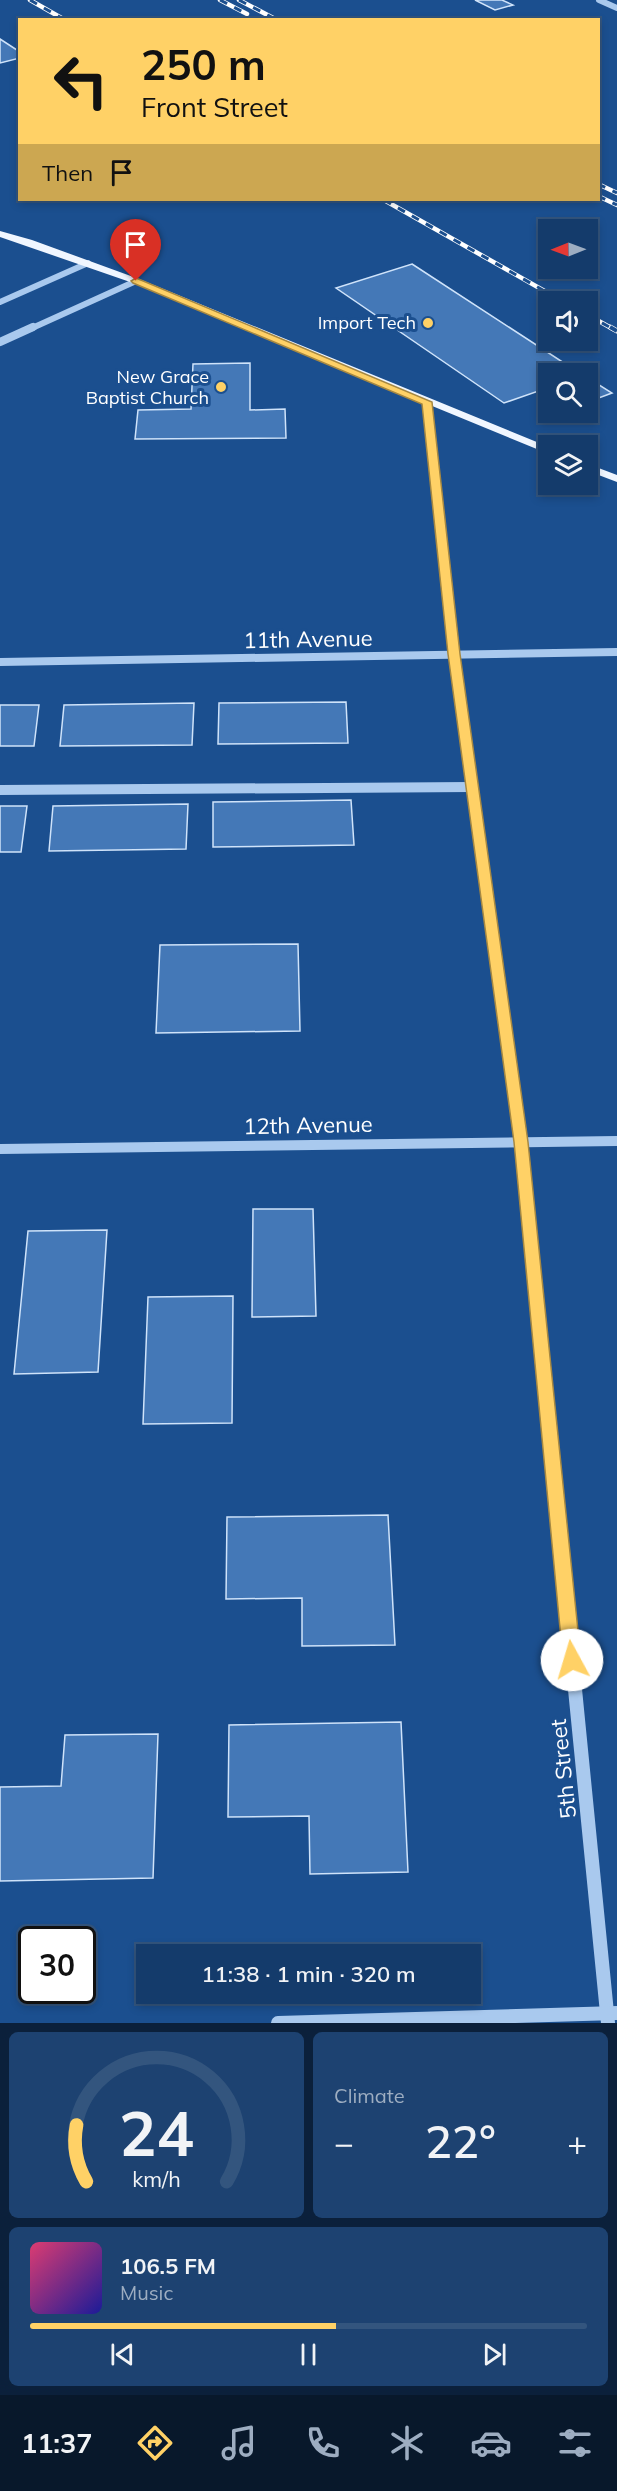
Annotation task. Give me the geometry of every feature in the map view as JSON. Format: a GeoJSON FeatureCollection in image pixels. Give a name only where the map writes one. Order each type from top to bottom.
{"type":"FeatureCollection","features":[{"type":"Feature","properties":{"kind":"main road"},"geometry":{"type":"LineString","coordinates":[[0,234],[88,262],[538,447]]}},
{"type":"Feature","properties":{"kind":"main road"},"geometry":{"type":"LineString","coordinates":[[598,471],[617,479]]}},
{"type":"Feature","properties":{"kind":"street"},"geometry":{"type":"LineString","coordinates":[[600,0],[617,8]]}},
{"type":"Feature","properties":{"kind":"street"},"geometry":{"type":"LineString","coordinates":[[0,302],[88,262]]}},
{"type":"Feature","properties":{"kind":"street"},"geometry":{"type":"LineString","coordinates":[[0,342],[136,281]]}},
{"type":"Feature","properties":{"kind":"street","name":"5th Street"},"geometry":{"type":"LineString","coordinates":[[427,402],[454,654],[521,1142],[611,2017]]}},
{"type":"Feature","properties":{"kind":"street","name":"11th Avenue"},"geometry":{"type":"LineString","coordinates":[[0,662],[617,652]]}},
{"type":"Feature","properties":{"kind":"street"},"geometry":{"type":"LineString","coordinates":[[0,790],[472,787]]}},
{"type":"Feature","properties":{"kind":"street","name":"12th Avenue"},"geometry":{"type":"LineString","coordinates":[[0,1149],[617,1141]]}},
{"type":"Feature","properties":{"kind":"street"},"geometry":{"type":"LineString","coordinates":[[278,2023],[611,2017]]}},
{"type":"Feature","properties":{"kind":"building"},"geometry":{"type":"Polygon","coordinates":[[[475,0],[502,0],[513,5],[495,10],[475,0]]]}},
{"type":"Feature","properties":{"kind":"building"},"geometry":{"type":"Polygon","coordinates":[[[0,39],[18,51],[18,58],[0,63],[0,39]]]}},
{"type":"Feature","properties":{"kind":"building"},"geometry":{"type":"Polygon","coordinates":[[[412,264],[538,346],[538,351],[546,351],[564,363],[538,363],[538,391],[504,403],[336,288],[412,264]]]}},
{"type":"Feature","properties":{"kind":"building","name":"New Grace Baptist Church"},"geometry":{"type":"Polygon","coordinates":[[[250,363],[250,410],[285,409],[286,438],[135,439],[138,410],[191,409],[193,364],[250,363]]]}},
{"type":"Feature","properties":{"kind":"building"},"geometry":{"type":"Polygon","coordinates":[[[598,384],[612,393],[598,398],[598,384]]]}},
{"type":"Feature","properties":{"kind":"building"},"geometry":{"type":"Polygon","coordinates":[[[346,702],[348,743],[218,744],[219,703],[346,702]]]}},
{"type":"Feature","properties":{"kind":"building"},"geometry":{"type":"Polygon","coordinates":[[[194,703],[192,745],[60,746],[64,705],[194,703]]]}},
{"type":"Feature","properties":{"kind":"building"},"geometry":{"type":"Polygon","coordinates":[[[0,705],[39,705],[34,746],[0,746],[0,705]]]}},
{"type":"Feature","properties":{"kind":"building"},"geometry":{"type":"Polygon","coordinates":[[[351,800],[354,845],[213,847],[213,802],[351,800]]]}},
{"type":"Feature","properties":{"kind":"building"},"geometry":{"type":"Polygon","coordinates":[[[188,804],[186,849],[49,851],[53,806],[188,804]]]}},
{"type":"Feature","properties":{"kind":"building"},"geometry":{"type":"Polygon","coordinates":[[[0,806],[27,806],[21,852],[0,852],[0,806]]]}},
{"type":"Feature","properties":{"kind":"building"},"geometry":{"type":"Polygon","coordinates":[[[298,944],[300,1031],[156,1033],[160,945],[298,944]]]}},
{"type":"Feature","properties":{"kind":"building"},"geometry":{"type":"Polygon","coordinates":[[[253,1209],[313,1209],[316,1316],[252,1317],[253,1209]]]}},
{"type":"Feature","properties":{"kind":"building"},"geometry":{"type":"Polygon","coordinates":[[[107,1230],[98,1372],[14,1374],[28,1231],[107,1230]]]}},
{"type":"Feature","properties":{"kind":"building"},"geometry":{"type":"Polygon","coordinates":[[[233,1296],[232,1423],[143,1424],[148,1297],[233,1296]]]}},
{"type":"Feature","properties":{"kind":"building"},"geometry":{"type":"Polygon","coordinates":[[[388,1515],[395,1645],[302,1646],[302,1598],[226,1599],[227,1517],[388,1515]]]}},
{"type":"Feature","properties":{"kind":"building"},"geometry":{"type":"Polygon","coordinates":[[[401,1722],[408,1872],[310,1874],[309,1816],[228,1817],[229,1725],[401,1722]]]}},
{"type":"Feature","properties":{"kind":"building"},"geometry":{"type":"Polygon","coordinates":[[[158,1734],[153,1878],[0,1881],[0,1787],[61,1786],[65,1735],[158,1734]]]}},
{"type":"Feature","properties":{"kind":"railway"},"geometry":{"type":"LineString","coordinates":[[30,0],[62,18]]}},
{"type":"Feature","properties":{"kind":"railway"},"geometry":{"type":"LineString","coordinates":[[220,0],[247,14]]}},
{"type":"Feature","properties":{"kind":"railway"},"geometry":{"type":"LineString","coordinates":[[239,0],[273,18]]}},
{"type":"Feature","properties":{"kind":"railway"},"geometry":{"type":"LineString","coordinates":[[600,185],[617,193]]}},
{"type":"Feature","properties":{"kind":"railway"},"geometry":{"type":"LineString","coordinates":[[600,197],[617,205]]}},
{"type":"Feature","properties":{"kind":"railway"},"geometry":{"type":"LineString","coordinates":[[386,201],[545,291]]}},
{"type":"Feature","properties":{"kind":"railway"},"geometry":{"type":"LineString","coordinates":[[598,321],[613,329]]}},
{"type":"Feature","properties":{"kind":"railway"},"geometry":{"type":"LineString","coordinates":[[610,327],[617,331]]}},
{"type":"Feature","properties":{"kind":"place","name":"Import Tech"},"geometry":{"type":"Point","coordinates":[428,323]}},
{"type":"Feature","properties":{"kind":"place","name":"New Grace Baptist Church"},"geometry":{"type":"Point","coordinates":[221,387]}},
{"type":"Feature","properties":{"kind":"route"},"geometry":{"type":"LineString","coordinates":[[136,281],[427,402],[454,654],[521,1142],[572,1660]]}}]}
